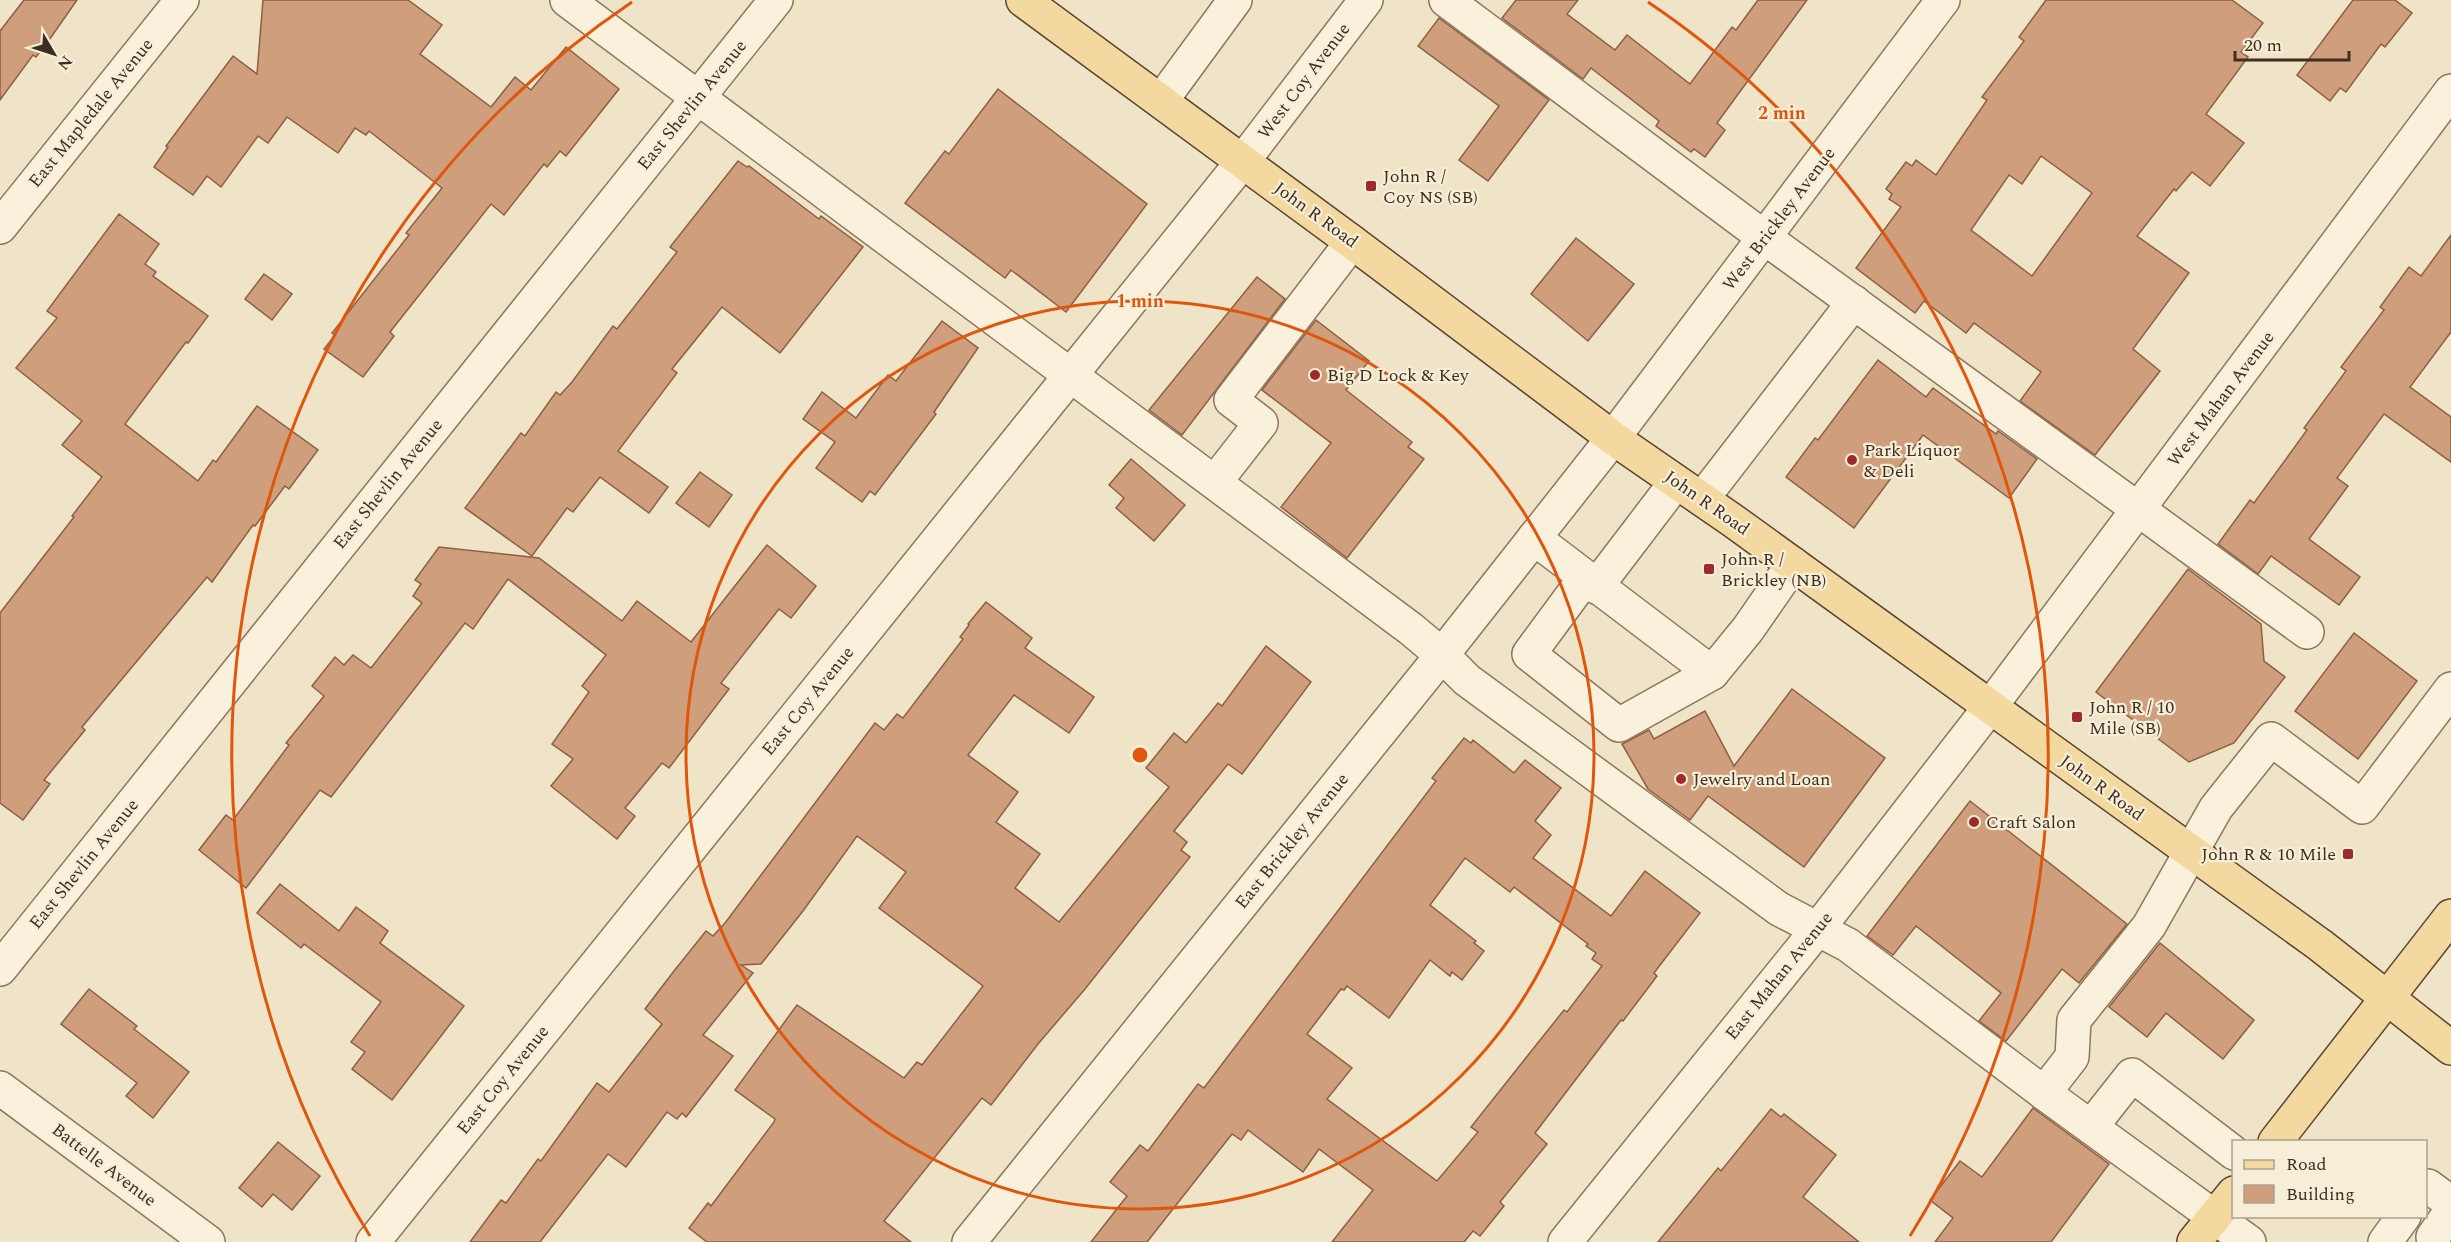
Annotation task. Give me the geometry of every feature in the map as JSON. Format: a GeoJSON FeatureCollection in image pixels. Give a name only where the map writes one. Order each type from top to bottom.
{"type":"FeatureCollection","features":[{"type":"Feature","properties":{"kind":"main road","name":"John R Road"},"geometry":{"type":"LineString","coordinates":[[1023,0],[1243,161],[1613,438],[1793,564],[2320,945],[2451,1048]]}},
{"type":"Feature","properties":{"kind":"main road"},"geometry":{"type":"LineString","coordinates":[[2277,1140],[2451,916]]}},
{"type":"Feature","properties":{"kind":"main road"},"geometry":{"type":"LineString","coordinates":[[2194,1242],[2224,1205]]}},
{"type":"Feature","properties":{"kind":"street","name":"East Mapledale Avenue"},"geometry":{"type":"LineString","coordinates":[[0,227],[182,0]]}},
{"type":"Feature","properties":{"kind":"street"},"geometry":{"type":"LineString","coordinates":[[567,0],[1072,374],[1411,629],[1467,680],[1779,909],[1848,945],[2091,1127],[2224,1205]]}},
{"type":"Feature","properties":{"kind":"street","name":"East Shevlin Avenue"},"geometry":{"type":"LineString","coordinates":[[0,969],[777,0]]}},
{"type":"Feature","properties":{"kind":"street"},"geometry":{"type":"LineString","coordinates":[[1161,101],[1235,0]]}},
{"type":"Feature","properties":{"kind":"street","name":"West Coy Avenue"},"geometry":{"type":"LineString","coordinates":[[1243,161],[1366,0]]}},
{"type":"Feature","properties":{"kind":"street"},"geometry":{"type":"LineString","coordinates":[[1446,0],[1765,238],[2307,632]]}},
{"type":"Feature","properties":{"kind":"street","name":"West Brickley Avenue"},"geometry":{"type":"LineString","coordinates":[[1613,438],[1943,0]]}},
{"type":"Feature","properties":{"kind":"street","name":"West Mahan Avenue"},"geometry":{"type":"LineString","coordinates":[[1990,706],[2451,92]]}},
{"type":"Feature","properties":{"kind":"street","name":"East Coy Avenue"},"geometry":{"type":"LineString","coordinates":[[373,1242],[1243,161]]}},
{"type":"Feature","properties":{"kind":"street"},"geometry":{"type":"LineString","coordinates":[[1215,482],[1261,423],[1231,400],[1352,242]]}},
{"type":"Feature","properties":{"kind":"street"},"geometry":{"type":"LineString","coordinates":[[1793,564],[1748,629],[1712,673],[1619,725],[1529,654],[1591,583],[1689,490],[1854,302]]}},
{"type":"Feature","properties":{"kind":"street","name":"East Brickley Avenue"},"geometry":{"type":"LineString","coordinates":[[969,1242],[1442,655],[1613,438]]}},
{"type":"Feature","properties":{"kind":"street"},"geometry":{"type":"LineString","coordinates":[[1534,538],[1712,673]]}},
{"type":"Feature","properties":{"kind":"street"},"geometry":{"type":"LineString","coordinates":[[2044,1093],[2072,1057],[2074,1020],[2149,926],[2216,808],[2271,739],[2362,807],[2451,689]]}},
{"type":"Feature","properties":{"kind":"street","name":"East Mahan Avenue"},"geometry":{"type":"LineString","coordinates":[[1565,1242],[1817,930],[1990,706]]}},
{"type":"Feature","properties":{"kind":"street"},"geometry":{"type":"LineString","coordinates":[[2091,1127],[2132,1075],[2232,1151]]}},
{"type":"Feature","properties":{"kind":"street","name":"Battelle Avenue"},"geometry":{"type":"LineString","coordinates":[[0,1088],[208,1242]]}},
{"type":"Feature","properties":{"kind":"street"},"geometry":{"type":"LineString","coordinates":[[2427,1187],[2451,1203]]}},
{"type":"Feature","properties":{"kind":"street"},"geometry":{"type":"LineString","coordinates":[[2233,1218],[2249,1242]]}},
{"type":"Feature","properties":{"kind":"street"},"geometry":{"type":"LineString","coordinates":[[2385,1242],[2403,1218]]}},
{"type":"Feature","properties":{"kind":"building"},"geometry":{"type":"Polygon","coordinates":[[[24,0],[77,0],[47,43],[36,57],[33,55],[0,100],[0,31],[24,0]]]}},
{"type":"Feature","properties":{"kind":"building"},"geometry":{"type":"Polygon","coordinates":[[[263,0],[408,0],[442,25],[420,54],[491,107],[515,77],[531,90],[566,47],[619,89],[566,156],[560,151],[547,167],[544,164],[504,215],[491,204],[390,332],[394,336],[363,377],[324,349],[335,335],[332,333],[409,235],[406,233],[442,188],[369,131],[366,135],[355,128],[338,153],[287,117],[268,143],[258,136],[221,187],[207,176],[193,195],[154,167],[168,147],[166,146],[233,56],[257,74],[263,0]]]}},
{"type":"Feature","properties":{"kind":"building"},"geometry":{"type":"Polygon","coordinates":[[[1516,0],[1578,0],[1567,14],[1615,50],[1627,35],[1690,84],[1732,27],[1736,30],[1758,0],[1807,0],[1717,123],[1725,130],[1705,157],[1694,149],[1691,152],[1656,126],[1659,121],[1591,68],[1583,79],[1502,18],[1516,0]]]}},
{"type":"Feature","properties":{"kind":"building"},"geometry":{"type":"Polygon","coordinates":[[[2046,0],[2232,0],[2263,23],[2241,52],[2248,57],[2206,114],[2244,143],[2210,186],[2192,172],[2176,191],[2174,189],[2137,236],[2189,273],[2133,349],[2160,371],[2095,455],[2020,401],[2041,372],[1974,323],[1966,333],[1924,301],[1915,313],[1856,268],[1901,207],[1889,199],[1892,194],[1886,189],[1906,162],[1912,166],[1916,160],[1936,175],[1987,100],[1982,97],[2024,41],[2019,37],[2046,0]],[[2041,156],[2022,184],[2009,175],[1971,230],[2032,276],[2092,193],[2041,156]]]}},
{"type":"Feature","properties":{"kind":"building"},"geometry":{"type":"Polygon","coordinates":[[[2353,0],[2395,0],[2412,13],[2385,47],[2381,44],[2346,92],[2340,88],[2330,101],[2297,75],[2353,0]]]}},
{"type":"Feature","properties":{"kind":"building"},"geometry":{"type":"Polygon","coordinates":[[[1439,18],[1549,100],[1488,181],[1459,160],[1499,106],[1418,46],[1439,18]]]}},
{"type":"Feature","properties":{"kind":"building"},"geometry":{"type":"Polygon","coordinates":[[[998,89],[1147,204],[1066,312],[1011,270],[1005,278],[905,203],[945,151],[949,154],[998,89]]]}},
{"type":"Feature","properties":{"kind":"building"},"geometry":{"type":"Polygon","coordinates":[[[738,161],[749,166],[819,219],[821,216],[863,247],[780,353],[722,307],[672,369],[677,373],[618,451],[668,487],[649,513],[600,477],[573,512],[567,508],[532,556],[465,508],[521,433],[525,436],[556,392],[560,395],[572,382],[613,326],[617,329],[677,252],[670,247],[738,161]]]}},
{"type":"Feature","properties":{"kind":"building"},"geometry":{"type":"Polygon","coordinates":[[[119,214],[159,244],[145,264],[156,272],[153,276],[208,316],[125,424],[198,481],[213,460],[216,462],[257,406],[318,450],[289,489],[285,486],[255,526],[253,525],[212,582],[207,577],[82,727],[85,730],[44,780],[50,784],[23,820],[0,803],[0,613],[102,477],[62,445],[82,421],[16,368],[57,318],[47,311],[119,214]]]}},
{"type":"Feature","properties":{"kind":"building"},"geometry":{"type":"Polygon","coordinates":[[[2451,235],[2451,332],[2410,387],[2451,417],[2451,462],[2384,414],[2337,478],[2348,486],[2309,539],[2360,577],[2339,605],[2271,556],[2258,574],[2218,544],[2250,500],[2254,503],[2307,430],[2304,428],[2346,371],[2341,367],[2384,310],[2380,307],[2409,267],[2421,276],[2451,235]]]}},
{"type":"Feature","properties":{"kind":"building"},"geometry":{"type":"Polygon","coordinates":[[[1576,238],[1634,284],[1588,341],[1531,294],[1576,238]]]}},
{"type":"Feature","properties":{"kind":"building"},"geometry":{"type":"Polygon","coordinates":[[[264,274],[292,294],[272,320],[245,299],[264,274]]]}},
{"type":"Feature","properties":{"kind":"building"},"geometry":{"type":"Polygon","coordinates":[[[1257,277],[1285,299],[1182,435],[1149,410],[1257,277]]]}},
{"type":"Feature","properties":{"kind":"building"},"geometry":{"type":"Polygon","coordinates":[[[1316,320],[1369,361],[1346,390],[1412,442],[1408,447],[1424,459],[1347,558],[1281,507],[1331,443],[1262,390],[1316,320]]]}},
{"type":"Feature","properties":{"kind":"building"},"geometry":{"type":"Polygon","coordinates":[[[942,321],[978,348],[934,412],[936,414],[875,495],[870,491],[862,502],[816,468],[835,442],[803,419],[822,392],[856,418],[888,375],[896,381],[942,321]]]}},
{"type":"Feature","properties":{"kind":"building","name":"Park Liquor & Deli"},"geometry":{"type":"Polygon","coordinates":[[[1878,360],[1926,397],[1933,388],[1996,434],[1998,431],[2037,459],[2009,498],[1923,435],[1854,528],[1786,477],[1815,438],[1818,440],[1878,360]]]}},
{"type":"Feature","properties":{"kind":"building"},"geometry":{"type":"Polygon","coordinates":[[[1131,459],[1185,505],[1154,541],[1116,508],[1124,498],[1109,485],[1131,459]]]}},
{"type":"Feature","properties":{"kind":"building"},"geometry":{"type":"Polygon","coordinates":[[[700,472],[732,495],[709,527],[676,503],[700,472]]]}},
{"type":"Feature","properties":{"kind":"building"},"geometry":{"type":"Polygon","coordinates":[[[767,545],[816,586],[791,618],[779,609],[721,683],[729,689],[669,768],[662,763],[625,808],[635,816],[617,839],[551,786],[573,759],[552,744],[589,692],[582,686],[606,655],[508,579],[473,629],[465,623],[331,797],[320,790],[246,888],[199,850],[226,815],[233,820],[289,745],[286,743],[324,696],[312,686],[335,657],[344,665],[353,655],[371,668],[422,603],[413,596],[421,584],[415,580],[439,547],[539,558],[622,621],[637,601],[691,642],[767,545]]]}},
{"type":"Feature","properties":{"kind":"building"},"geometry":{"type":"Polygon","coordinates":[[[2188,569],[2261,624],[2264,661],[2285,677],[2234,743],[2189,762],[2096,692],[2188,569]]]}},
{"type":"Feature","properties":{"kind":"building"},"geometry":{"type":"Polygon","coordinates":[[[986,602],[1032,638],[1025,648],[1094,697],[1069,733],[1014,695],[968,755],[1018,792],[996,822],[1040,854],[1015,888],[1059,922],[1169,787],[1146,768],[1174,733],[1186,743],[1218,703],[1222,706],[1266,646],[1311,682],[1242,774],[1228,764],[1174,831],[1187,842],[1181,850],[1190,857],[991,1105],[982,1098],[884,1221],[911,1242],[707,1242],[689,1228],[708,1203],[711,1206],[774,1122],[775,1119],[735,1090],[797,1005],[904,1078],[917,1062],[922,1065],[983,986],[879,908],[906,872],[857,836],[761,964],[741,965],[753,973],[703,1035],[733,1056],[686,1117],[682,1113],[677,1119],[667,1112],[626,1167],[608,1154],[540,1242],[470,1242],[501,1200],[506,1203],[538,1159],[541,1161],[597,1083],[609,1092],[662,1024],[645,1009],[674,971],[706,931],[713,936],[725,923],[875,723],[884,730],[897,714],[903,718],[963,639],[960,637],[968,624],[986,602]]]}},
{"type":"Feature","properties":{"kind":"building"},"geometry":{"type":"Polygon","coordinates":[[[2354,633],[2417,681],[2358,759],[2295,711],[2354,633]]]}},
{"type":"Feature","properties":{"kind":"building"},"geometry":{"type":"Polygon","coordinates":[[[1792,689],[1885,758],[1804,867],[1708,796],[1690,820],[1648,789],[1622,744],[1649,730],[1654,739],[1705,711],[1734,766],[1792,689]]]}},
{"type":"Feature","properties":{"kind":"building"},"geometry":{"type":"Polygon","coordinates":[[[1464,738],[1471,743],[1473,740],[1514,773],[1525,760],[1561,788],[1535,821],[1551,835],[1533,858],[1611,916],[1645,871],[1700,913],[1654,973],[1657,976],[1535,1133],[1547,1144],[1500,1202],[1504,1206],[1480,1236],[1473,1231],[1464,1242],[1332,1242],[1373,1190],[1319,1149],[1303,1172],[1248,1130],[1241,1140],[1232,1134],[1147,1242],[1091,1242],[1127,1196],[1110,1182],[1140,1145],[1148,1151],[1198,1084],[1204,1088],[1436,781],[1432,778],[1464,738]],[[1465,858],[1430,905],[1476,941],[1474,943],[1484,951],[1462,980],[1452,972],[1450,976],[1430,960],[1389,1018],[1347,986],[1344,990],[1341,989],[1307,1034],[1352,1068],[1327,1099],[1437,1181],[1478,1132],[1471,1127],[1564,1010],[1567,1012],[1602,966],[1592,959],[1596,953],[1586,946],[1588,944],[1514,887],[1510,892],[1465,858]]]}},
{"type":"Feature","properties":{"kind":"building"},"geometry":{"type":"Polygon","coordinates":[[[1970,801],[2127,924],[2079,983],[2062,969],[2006,1041],[1979,1021],[2001,993],[1916,926],[1893,955],[1867,936],[1970,801]]]}},
{"type":"Feature","properties":{"kind":"building"},"geometry":{"type":"Polygon","coordinates":[[[280,884],[339,931],[356,907],[388,931],[380,943],[464,1006],[392,1100],[352,1069],[365,1052],[351,1042],[381,1002],[304,944],[301,948],[257,913],[280,884]]]}},
{"type":"Feature","properties":{"kind":"building"},"geometry":{"type":"Polygon","coordinates":[[[2160,943],[2254,1020],[2223,1059],[2166,1013],[2147,1037],[2109,1007],[2160,943]]]}},
{"type":"Feature","properties":{"kind":"building"},"geometry":{"type":"Polygon","coordinates":[[[89,989],[137,1026],[134,1029],[189,1072],[153,1118],[126,1096],[137,1083],[61,1024],[89,989]]]}},
{"type":"Feature","properties":{"kind":"building"},"geometry":{"type":"Polygon","coordinates":[[[2033,1108],[2109,1164],[2051,1242],[1935,1242],[1953,1218],[1930,1200],[1960,1161],[1982,1177],[2033,1108]]]}},
{"type":"Feature","properties":{"kind":"building"},"geometry":{"type":"Polygon","coordinates":[[[1771,1109],[1781,1117],[1784,1114],[1836,1155],[1803,1197],[1859,1242],[1658,1242],[1718,1168],[1721,1171],[1771,1109]]]}},
{"type":"Feature","properties":{"kind":"building"},"geometry":{"type":"Polygon","coordinates":[[[278,1142],[320,1176],[292,1210],[273,1194],[262,1207],[239,1188],[278,1142]]]}},
{"type":"Feature","properties":{"kind":"place","name":"John R / Coy NS (SB)"},"geometry":{"type":"Point","coordinates":[1371,186]}},
{"type":"Feature","properties":{"kind":"place","name":"Big D Lock & Key"},"geometry":{"type":"Point","coordinates":[1315,375]}},
{"type":"Feature","properties":{"kind":"place","name":"Park Liquor & Deli"},"geometry":{"type":"Point","coordinates":[1852,460]}},
{"type":"Feature","properties":{"kind":"place","name":"John R / Brickley (NB)"},"geometry":{"type":"Point","coordinates":[1709,569]}},
{"type":"Feature","properties":{"kind":"place","name":"John R / 10 Mile (SB)"},"geometry":{"type":"Point","coordinates":[2077,717]}},
{"type":"Feature","properties":{"kind":"place","name":"Jewelry and Loan"},"geometry":{"type":"Point","coordinates":[1681,779]}},
{"type":"Feature","properties":{"kind":"place","name":"Craft Salon"},"geometry":{"type":"Point","coordinates":[1974,822]}},
{"type":"Feature","properties":{"kind":"place","name":"John R & 10 Mile"},"geometry":{"type":"Point","coordinates":[2348,854]}}]}
